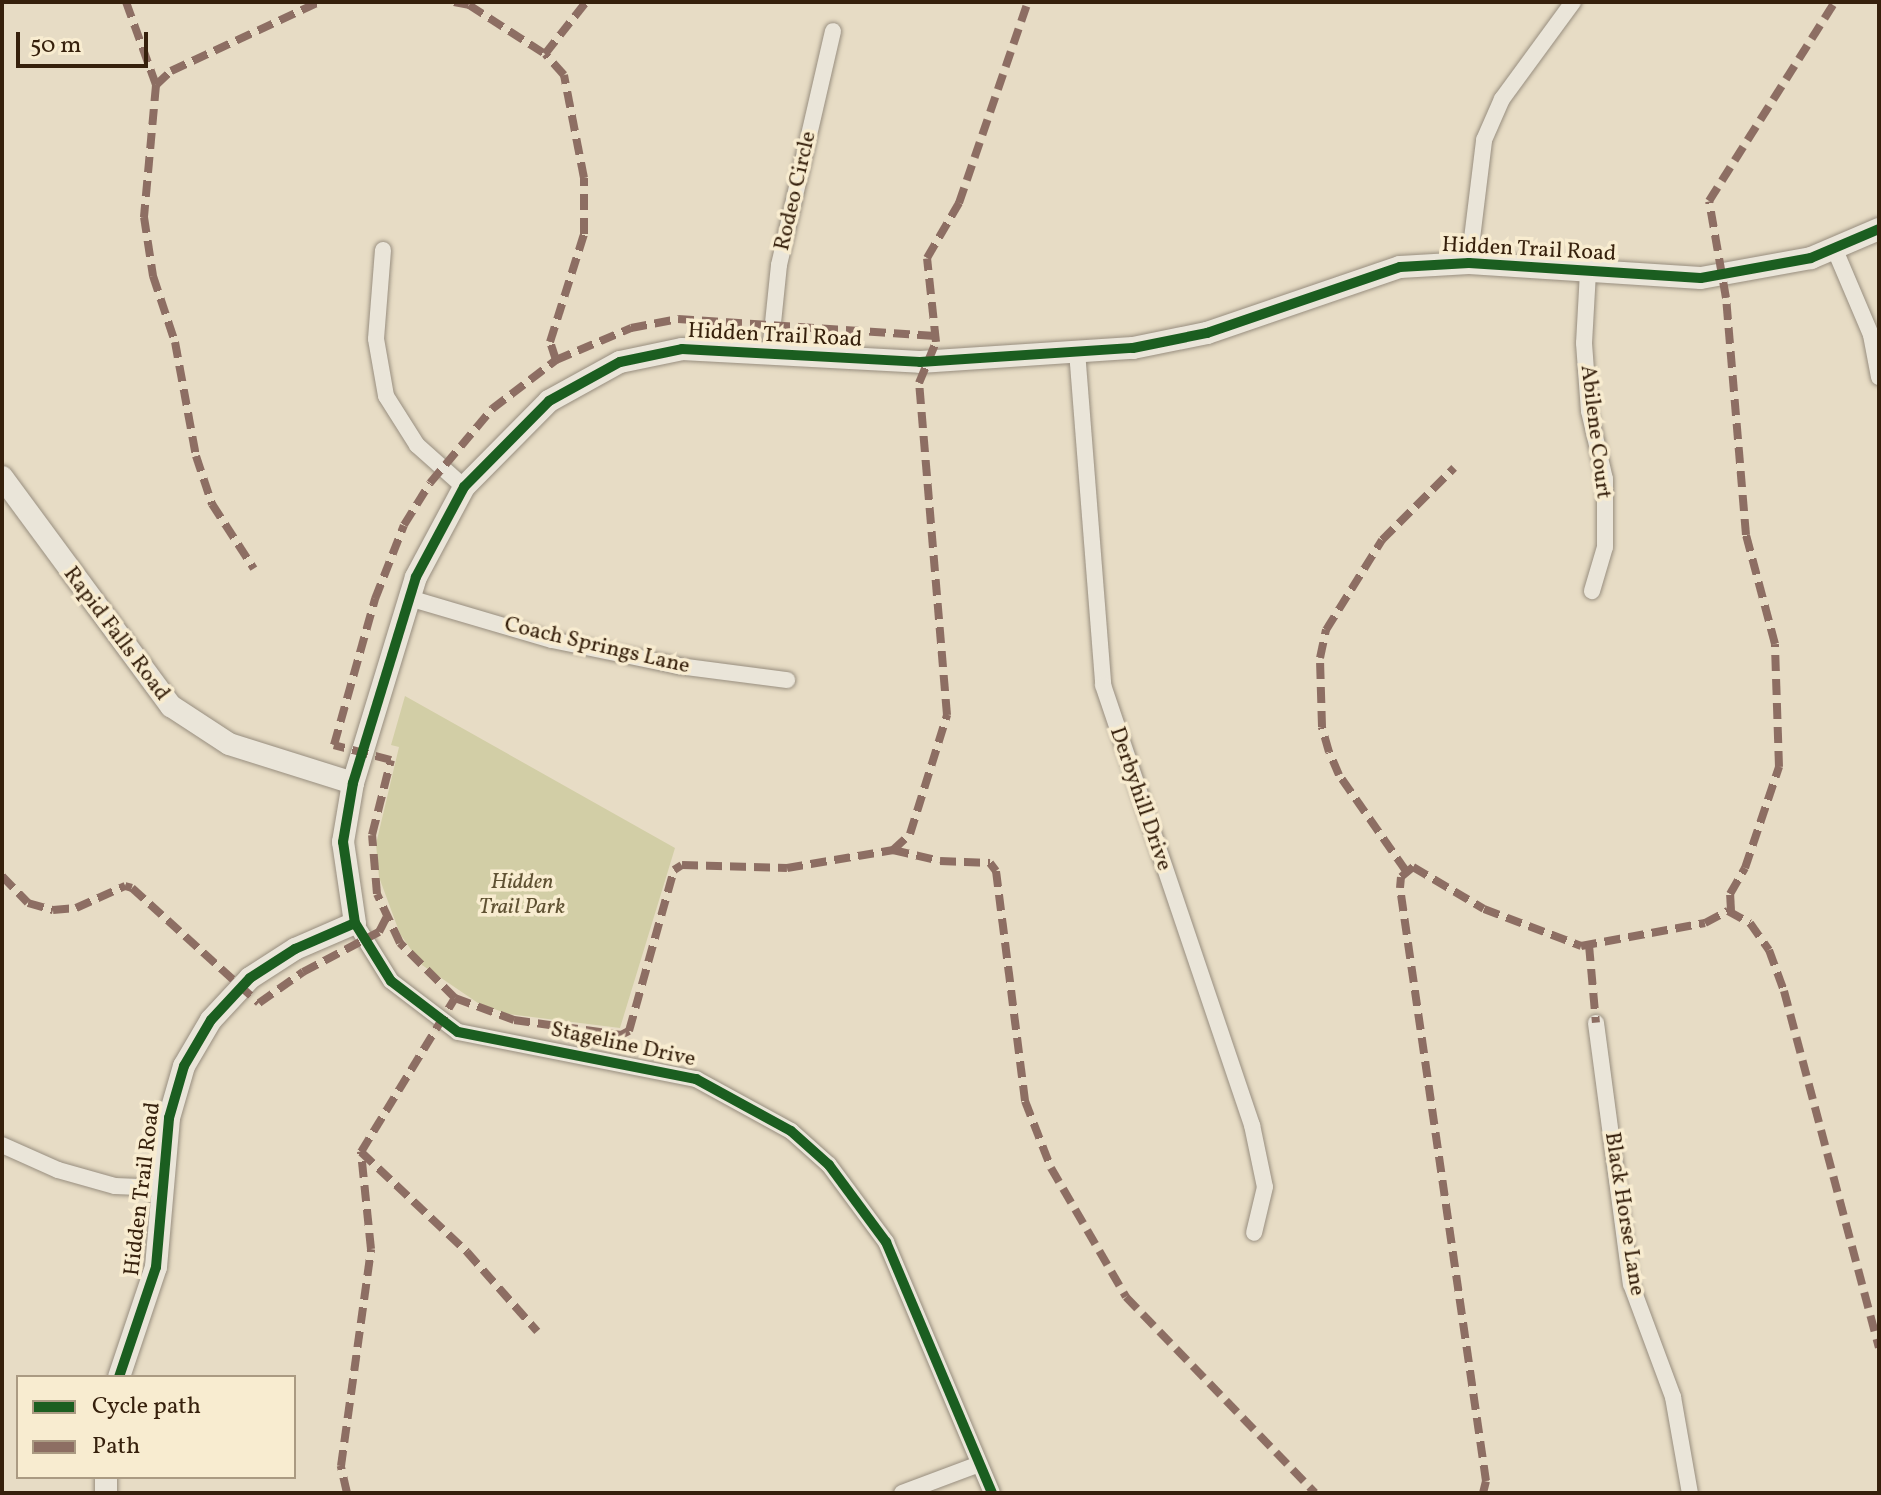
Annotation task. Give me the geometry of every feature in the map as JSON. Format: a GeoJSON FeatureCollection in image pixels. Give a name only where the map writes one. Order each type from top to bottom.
{"type":"FeatureCollection","features":[{"type":"Feature","properties":{"kind":"street"},"geometry":{"type":"LineString","coordinates":[[1469,263],[1484,140],[1502,99],[1573,2]]}},
{"type":"Feature","properties":{"kind":"street","name":"Rodeo Circle"},"geometry":{"type":"LineString","coordinates":[[770,352],[779,265],[833,31]]}},
{"type":"Feature","properties":{"kind":"street","name":"Hidden Trail Road"},"geometry":{"type":"LineString","coordinates":[[120,1375],[156,1267],[175,1090],[211,1020],[250,978],[274,960],[355,923],[343,842],[353,783],[409,598],[433,536],[464,487],[512,432],[549,401],[620,362],[682,349],[920,362],[1171,342],[1400,267],[1469,263],[1658,278],[1735,275],[1835,250],[1879,229]]}},
{"type":"Feature","properties":{"kind":"street"},"geometry":{"type":"LineString","coordinates":[[383,250],[376,339],[386,396],[417,445],[464,487]]}},
{"type":"Feature","properties":{"kind":"street"},"geometry":{"type":"LineString","coordinates":[[1835,250],[1871,335],[1879,377]]}},
{"type":"Feature","properties":{"kind":"street","name":"Abilene Court"},"geometry":{"type":"LineString","coordinates":[[1588,272],[1584,343],[1589,411],[1605,479],[1605,547],[1592,591]]}},
{"type":"Feature","properties":{"kind":"street","name":"Derbyhill Drive"},"geometry":{"type":"LineString","coordinates":[[1077,351],[1103,685],[1252,1125],[1265,1187],[1254,1233]]}},
{"type":"Feature","properties":{"kind":"street","name":"Rapid Falls Road"},"geometry":{"type":"LineString","coordinates":[[2,477],[171,706],[229,744],[353,783]]}},
{"type":"Feature","properties":{"kind":"street","name":"Coach Springs Lane"},"geometry":{"type":"LineString","coordinates":[[409,598],[552,640],[679,666],[787,680]]}},
{"type":"Feature","properties":{"kind":"street","name":"Stageline Drive"},"geometry":{"type":"LineString","coordinates":[[355,923],[391,981],[458,1032],[696,1079],[791,1131],[829,1165],[886,1242],[992,1493]]}},
{"type":"Feature","properties":{"kind":"street","name":"Black Horse Lane"},"geometry":{"type":"LineString","coordinates":[[1596,1023],[1631,1284],[1673,1397],[1690,1493]]}},
{"type":"Feature","properties":{"kind":"street"},"geometry":{"type":"LineString","coordinates":[[2,1145],[115,1186],[163,1188]]}},
{"type":"Feature","properties":{"kind":"street"},"geometry":{"type":"LineString","coordinates":[[902,1493],[979,1464]]}},
{"type":"Feature","properties":{"kind":"green space","name":"Hidden Trail Park"},"geometry":{"type":"Polygon","coordinates":[[[405,696],[675,848],[620,1028],[508,1014],[478,1003],[422,965],[400,934],[379,877],[376,844],[399,747],[391,745],[405,696]]]}},
{"type":"Feature","properties":{"kind":"marked path"},"geometry":{"type":"LineString","coordinates":[[126,2],[156,85],[171,71],[319,2]]}},
{"type":"Feature","properties":{"kind":"marked path"},"geometry":{"type":"LineString","coordinates":[[454,2],[469,5],[545,54]]}},
{"type":"Feature","properties":{"kind":"marked path"},"geometry":{"type":"LineString","coordinates":[[455,998],[400,943],[377,894],[372,835],[391,760],[334,745],[375,599],[404,525],[430,483],[492,409],[556,360],[550,342],[584,234],[584,178],[564,75],[545,54],[586,2]]}},
{"type":"Feature","properties":{"kind":"marked path"},"geometry":{"type":"LineString","coordinates":[[893,850],[910,834],[947,715],[919,383],[936,342],[927,258],[959,203],[1028,2]]}},
{"type":"Feature","properties":{"kind":"marked path"},"geometry":{"type":"LineString","coordinates":[[1731,911],[1730,894],[1745,868],[1779,767],[1775,644],[1746,535],[1726,298],[1709,201],[1835,2]]}},
{"type":"Feature","properties":{"kind":"marked path"},"geometry":{"type":"LineString","coordinates":[[156,85],[144,217],[153,276],[175,342],[196,456],[212,504],[254,569]]}},
{"type":"Feature","properties":{"kind":"marked path"},"geometry":{"type":"LineString","coordinates":[[556,360],[631,328],[678,319],[935,336]]}},
{"type":"Feature","properties":{"kind":"marked path"},"geometry":{"type":"LineString","coordinates":[[1406,871],[1339,775],[1329,752],[1322,727],[1320,658],[1326,630],[1382,540],[1454,468]]}},
{"type":"Feature","properties":{"kind":"marked path"},"geometry":{"type":"LineString","coordinates":[[347,1493],[341,1466],[371,1249],[361,1152],[455,998],[514,1020],[621,1035],[629,1031],[674,870],[682,865],[787,868],[893,850],[940,861],[990,863],[996,871],[1025,1101],[1051,1168],[1126,1297],[1315,1493]]}},
{"type":"Feature","properties":{"kind":"marked path"},"geometry":{"type":"LineString","coordinates":[[1483,1493],[1486,1481],[1400,888],[1401,877],[1413,867],[1484,909],[1581,946],[1705,923],[1728,911],[1750,923],[1769,950],[1784,991],[1879,1348]]}},
{"type":"Feature","properties":{"kind":"marked path"},"geometry":{"type":"LineString","coordinates":[[2,876],[28,903],[53,910],[76,908],[125,886],[132,888],[259,1003],[303,972],[379,932],[386,918]]}},
{"type":"Feature","properties":{"kind":"marked path"},"geometry":{"type":"LineString","coordinates":[[1589,945],[1596,1023]]}},
{"type":"Feature","properties":{"kind":"marked path"},"geometry":{"type":"LineString","coordinates":[[361,1152],[467,1252],[537,1331]]}},
{"type":"Feature","properties":{"kind":"cycle path"},"geometry":{"type":"LineString","coordinates":[[120,1375],[156,1267],[169,1118],[184,1066],[211,1020],[250,978],[295,949],[355,923],[343,842],[353,783],[416,577],[464,487],[549,401],[620,362],[682,349],[920,362],[1133,348],[1207,333],[1400,267],[1469,263],[1701,278],[1811,258],[1879,229]]}},
{"type":"Feature","properties":{"kind":"cycle path"},"geometry":{"type":"LineString","coordinates":[[355,923],[391,981],[458,1032],[696,1079],[791,1131],[829,1165],[886,1242],[992,1493]]}}]}
